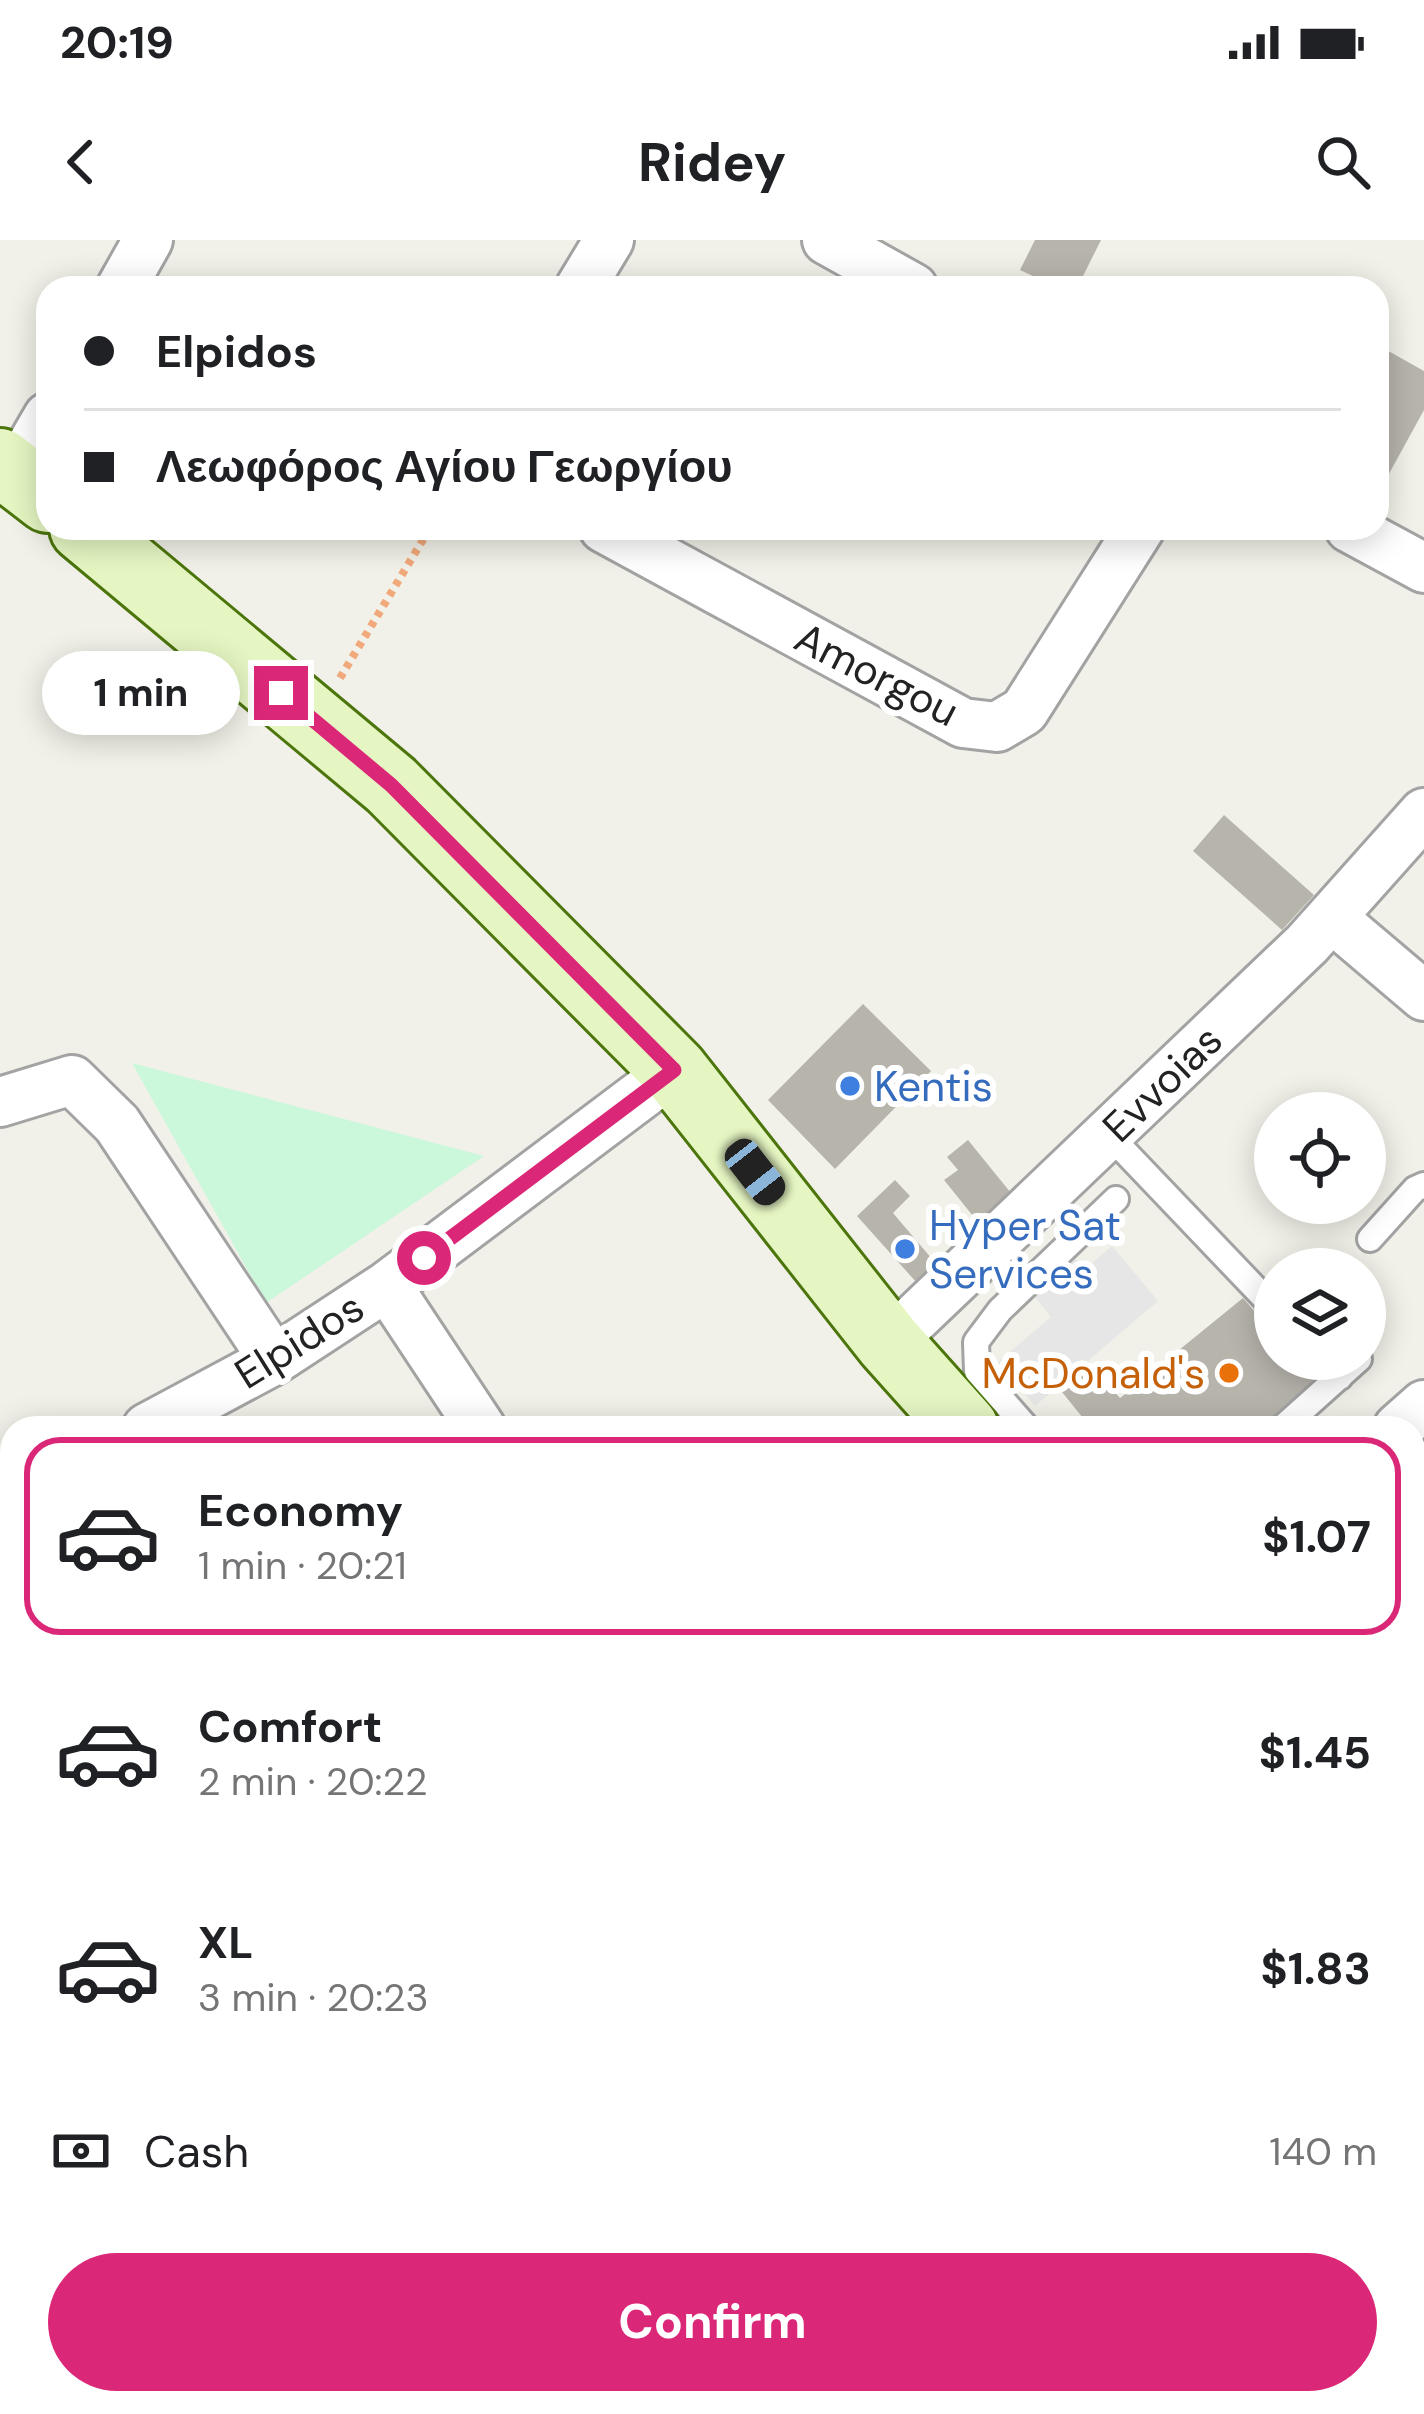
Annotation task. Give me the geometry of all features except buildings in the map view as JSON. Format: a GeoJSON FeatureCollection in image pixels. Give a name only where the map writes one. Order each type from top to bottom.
{"type":"FeatureCollection","features":[{"type":"Feature","properties":{"kind":"main road"},"geometry":{"type":"LineString","coordinates":[[97,540],[391,785],[674,1070],[889,1343],[953,1416]]}},
{"type":"Feature","properties":{"kind":"street"},"geometry":{"type":"LineString","coordinates":[[128,276],[148,240]]}},
{"type":"Feature","properties":{"kind":"street"},"geometry":{"type":"LineString","coordinates":[[587,276],[609,240]]}},
{"type":"Feature","properties":{"kind":"street"},"geometry":{"type":"LineString","coordinates":[[827,240],[892,276]]}},
{"type":"Feature","properties":{"kind":"street"},"geometry":{"type":"LineString","coordinates":[[21,478],[36,444]]}},
{"type":"Feature","properties":{"kind":"street","name":"Amorgou"},"geometry":{"type":"LineString","coordinates":[[626,540],[963,723],[997,727],[1024,711],[1132,540]]}},
{"type":"Feature","properties":{"kind":"street"},"geometry":{"type":"LineString","coordinates":[[1372,540],[1424,568]]}},
{"type":"Feature","properties":{"kind":"street","name":"Evvoias"},"geometry":{"type":"LineString","coordinates":[[889,1343],[1331,917],[1424,813]]}},
{"type":"Feature","properties":{"kind":"street"},"geometry":{"type":"LineString","coordinates":[[1331,917],[1424,996]]}},
{"type":"Feature","properties":{"kind":"street","name":"Elpidos"},"geometry":{"type":"LineString","coordinates":[[169,1416],[274,1360],[387,1286],[674,1070]]}},
{"type":"Feature","properties":{"kind":"street"},"geometry":{"type":"LineString","coordinates":[[0,1102],[72,1080],[117,1124],[274,1360]]}},
{"type":"Feature","properties":{"kind":"street"},"geometry":{"type":"LineString","coordinates":[[387,1286],[473,1416]]}},
{"type":"Feature","properties":{"kind":"lane"},"geometry":{"type":"LineString","coordinates":[[1108,1134],[1254,1277]]}},
{"type":"Feature","properties":{"kind":"lane"},"geometry":{"type":"LineString","coordinates":[[1370,1239],[1424,1185]]}},
{"type":"Feature","properties":{"kind":"lane"},"geometry":{"type":"LineString","coordinates":[[1017,1416],[977,1371],[976,1342],[1000,1310],[1116,1199]]}},
{"type":"Feature","properties":{"kind":"lane"},"geometry":{"type":"LineString","coordinates":[[1293,1416],[1327,1380]]}},
{"type":"Feature","properties":{"kind":"path"},"geometry":{"type":"LineString","coordinates":[[314,720],[423,540]]}},
{"type":"Feature","properties":{"kind":"green space"},"geometry":{"type":"Polygon","coordinates":[[[132,1063],[484,1156],[266,1303],[132,1063]]]}},
{"type":"Feature","properties":{"kind":"shaded area"},"geometry":{"type":"Polygon","coordinates":[[[1112,1246],[1158,1301],[1035,1406],[998,1362],[1051,1317],[1033,1295],[1076,1259],[1085,1269],[1112,1246]]]}},
{"type":"Feature","properties":{"kind":"place","name":"Kentis"},"geometry":{"type":"Point","coordinates":[850,1086]}},
{"type":"Feature","properties":{"kind":"place","name":"Hyper Sat Services"},"geometry":{"type":"Point","coordinates":[905,1249]}},
{"type":"Feature","properties":{"kind":"place","name":"McDonald's"},"geometry":{"type":"Point","coordinates":[1229,1373]}},
{"type":"Feature","properties":{"kind":"route"},"geometry":{"type":"LineString","coordinates":[[281,693],[391,785],[674,1070],[424,1258]]}}]}
